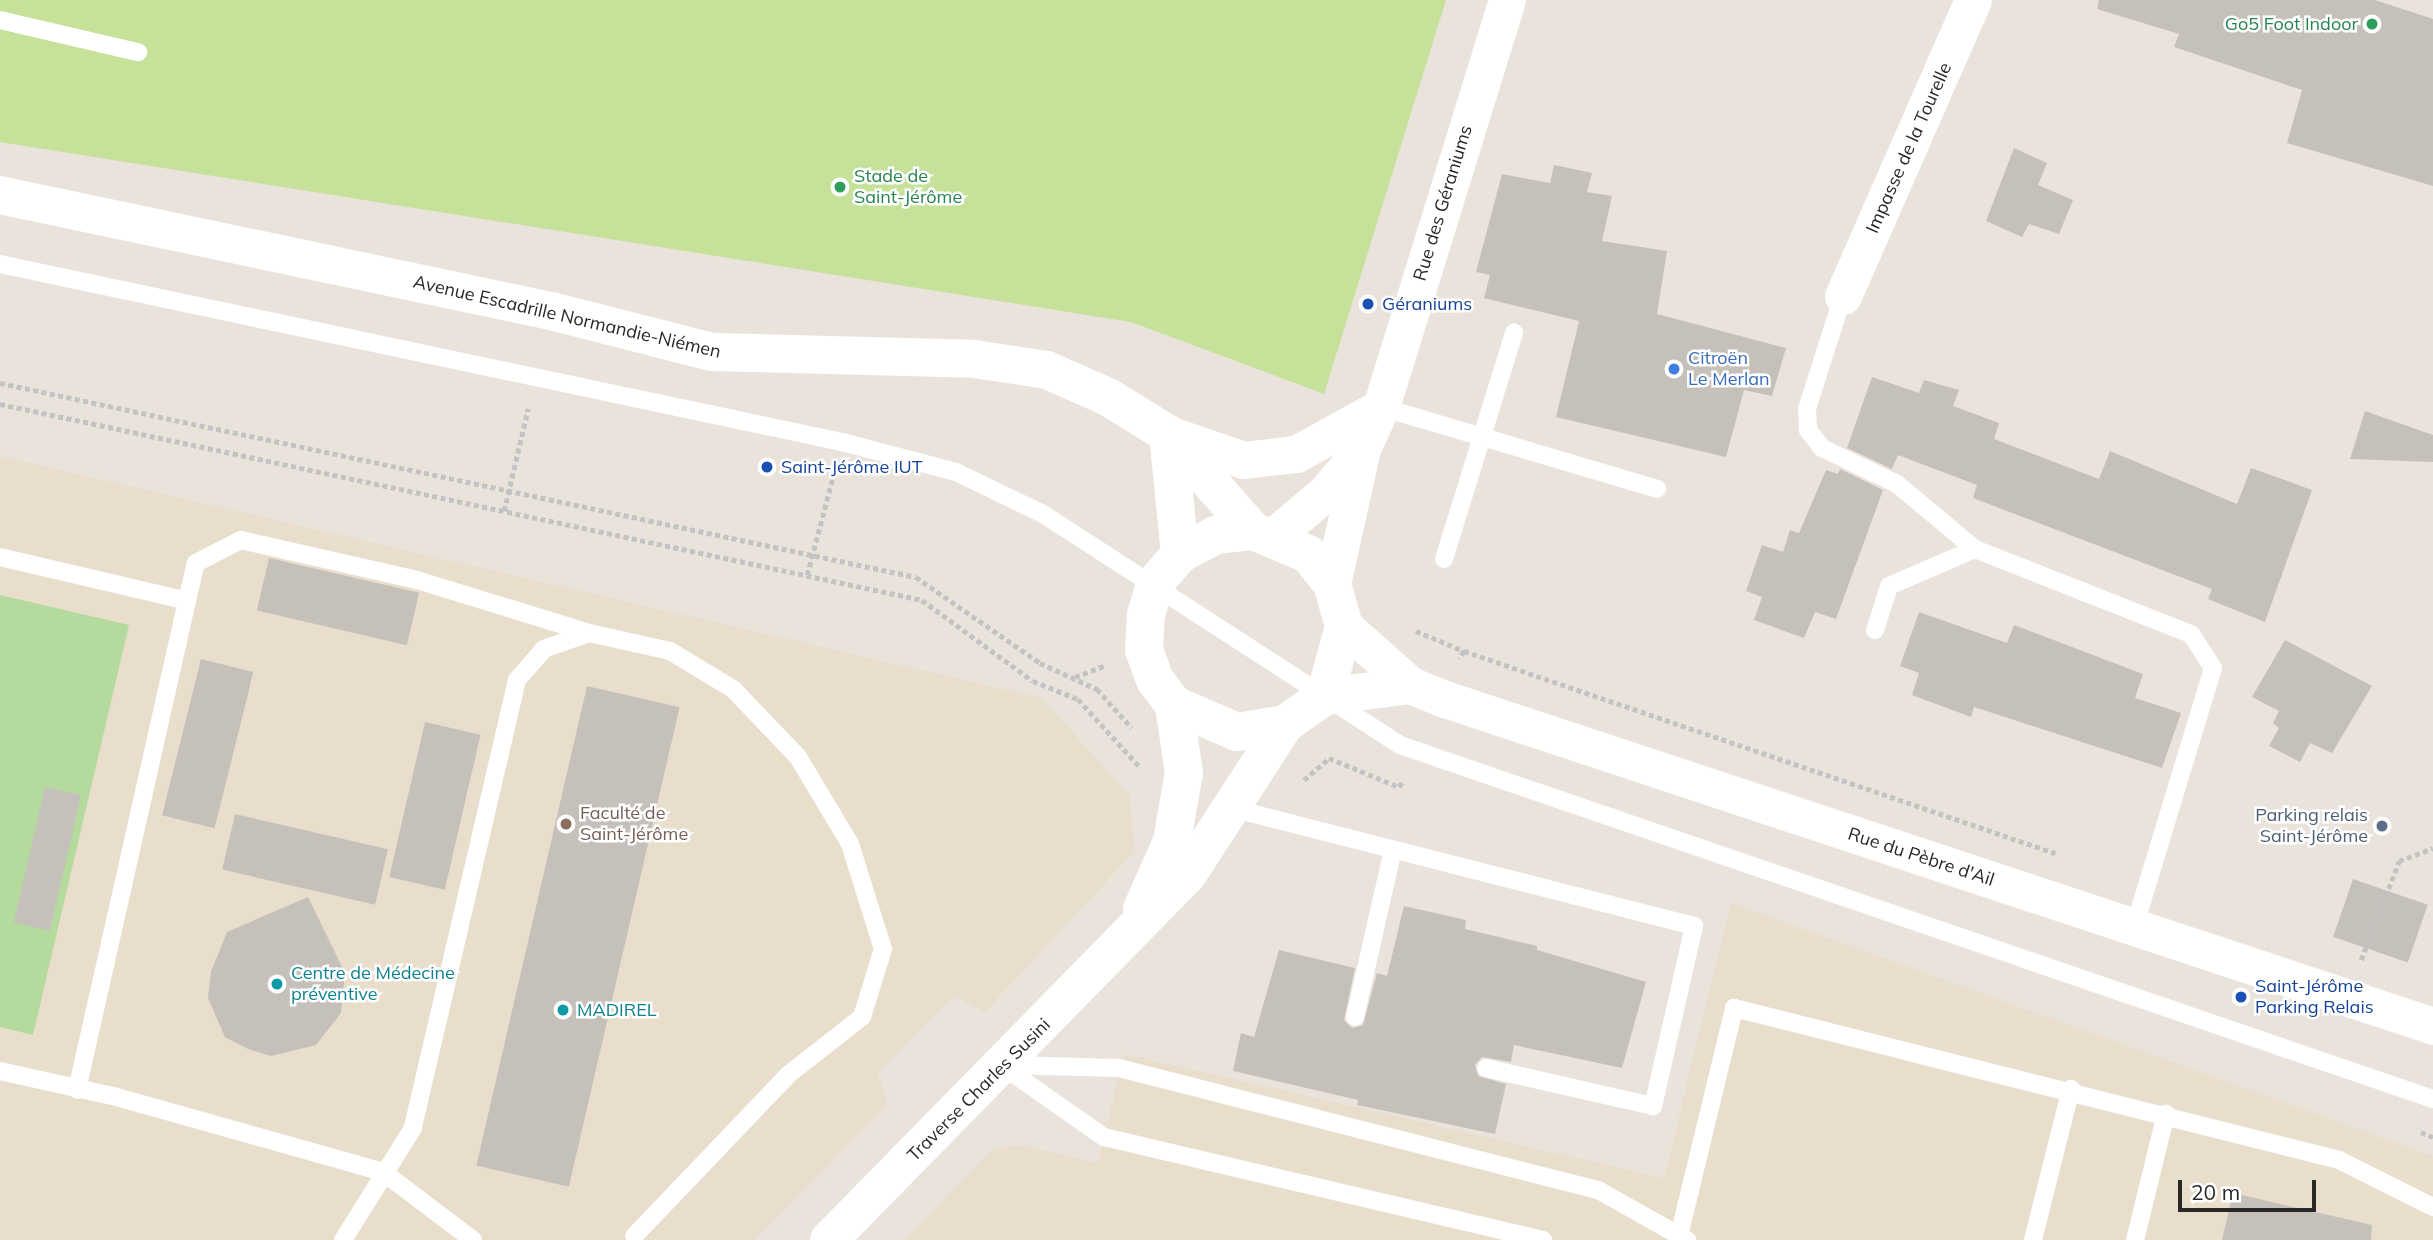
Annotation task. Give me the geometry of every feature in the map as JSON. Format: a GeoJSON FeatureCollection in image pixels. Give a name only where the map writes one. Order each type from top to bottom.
{"type":"FeatureCollection","features":[{"type":"Feature","properties":{"kind":"street","name":"Rue des Géraniums"},"geometry":{"type":"LineString","coordinates":[[1332,584],[1362,449],[1381,407],[1507,0]]}},
{"type":"Feature","properties":{"kind":"street","name":"Impasse de la Tourelle"},"geometry":{"type":"LineString","coordinates":[[1843,296],[1973,0]]}},
{"type":"Feature","properties":{"kind":"street","name":"Avenue Escadrille Normandie-Niémen"},"geometry":{"type":"LineString","coordinates":[[0,195],[551,311],[712,352],[974,359],[1047,370],[1108,397],[1168,434],[1264,534],[1308,554],[1332,584],[1344,626]]}},
{"type":"Feature","properties":{"kind":"street"},"geometry":{"type":"LineString","coordinates":[[1180,554],[1168,434],[1243,460],[1296,454],[1381,407]]}},
{"type":"Feature","properties":{"kind":"street","name":"Rue des Géraniums"},"geometry":{"type":"LineString","coordinates":[[1264,534],[1326,492],[1362,449]]}},
{"type":"Feature","properties":{"kind":"street"},"geometry":{"type":"LineString","coordinates":[[1264,534],[1214,535],[1180,554],[1155,583],[1146,615],[1144,650],[1155,680],[1174,705],[1237,732],[1285,724],[1325,696],[1344,626]]}},
{"type":"Feature","properties":{"kind":"street","name":"Rue du Pèbre d'Ail"},"geometry":{"type":"LineString","coordinates":[[1344,626],[1410,685],[2433,1026]]}},
{"type":"Feature","properties":{"kind":"street","name":"Rue du Pèbre d'Ail"},"geometry":{"type":"LineString","coordinates":[[1325,696],[1410,685]]}},
{"type":"Feature","properties":{"kind":"street","name":"Traverse Charles Susini"},"geometry":{"type":"LineString","coordinates":[[1129,940],[1172,841],[1184,773],[1174,705]]}},
{"type":"Feature","properties":{"kind":"street","name":"Traverse Charles Susini"},"geometry":{"type":"LineString","coordinates":[[829,1240],[1001,1065],[1129,940],[1200,858],[1285,724]]}},
{"type":"Feature","properties":{"kind":"lane"},"geometry":{"type":"LineString","coordinates":[[0,20],[138,52]]}},
{"type":"Feature","properties":{"kind":"lane"},"geometry":{"type":"LineString","coordinates":[[0,264],[842,442],[943,469],[1043,514],[1155,583],[1400,745],[2433,1099]]}},
{"type":"Feature","properties":{"kind":"lane"},"geometry":{"type":"LineString","coordinates":[[1843,296],[1807,409],[1808,430],[1822,447],[1897,484],[1975,549],[2190,634],[2213,668],[2134,928]]}},
{"type":"Feature","properties":{"kind":"lane"},"geometry":{"type":"LineString","coordinates":[[1444,559],[1514,333]]}},
{"type":"Feature","properties":{"kind":"lane"},"geometry":{"type":"LineString","coordinates":[[1381,407],[1657,489]]}},
{"type":"Feature","properties":{"kind":"lane"},"geometry":{"type":"LineString","coordinates":[[77,1090],[196,564],[241,540],[416,580],[589,633],[681,657],[733,688],[798,757],[850,844],[883,949],[862,1017],[789,1074],[634,1236]]}},
{"type":"Feature","properties":{"kind":"lane"},"geometry":{"type":"LineString","coordinates":[[1875,631],[1889,586],[1975,549]]}},
{"type":"Feature","properties":{"kind":"lane"},"geometry":{"type":"LineString","coordinates":[[0,557],[187,601]]}},
{"type":"Feature","properties":{"kind":"lane"},"geometry":{"type":"LineString","coordinates":[[343,1240],[383,1172],[413,1129],[517,680],[544,649],[589,633]]}},
{"type":"Feature","properties":{"kind":"lane"},"geometry":{"type":"LineString","coordinates":[[1231,808],[1694,926],[1653,1106],[1486,1068]]}},
{"type":"Feature","properties":{"kind":"lane"},"geometry":{"type":"LineString","coordinates":[[1355,1017],[1393,850]]}},
{"type":"Feature","properties":{"kind":"lane"},"geometry":{"type":"LineString","coordinates":[[1001,1065],[1119,1069],[1601,1192],[1682,1238],[1734,1008],[2071,1089],[2339,1160],[2433,1207]]}},
{"type":"Feature","properties":{"kind":"lane"},"geometry":{"type":"LineString","coordinates":[[1001,1065],[1104,1137],[1543,1240]]}},
{"type":"Feature","properties":{"kind":"lane"},"geometry":{"type":"LineString","coordinates":[[0,1071],[383,1172],[473,1240]]}},
{"type":"Feature","properties":{"kind":"lane"},"geometry":{"type":"LineString","coordinates":[[2033,1240],[2071,1089]]}},
{"type":"Feature","properties":{"kind":"lane"},"geometry":{"type":"LineString","coordinates":[[2135,1240],[2166,1114]]}},
{"type":"Feature","properties":{"kind":"path"},"geometry":{"type":"LineString","coordinates":[[0,383],[916,577],[1040,663],[1097,689],[1155,754],[1184,773]]}},
{"type":"Feature","properties":{"kind":"path"},"geometry":{"type":"LineString","coordinates":[[0,404],[922,600],[1033,681],[1078,699],[1144,772]]}},
{"type":"Feature","properties":{"kind":"path"},"geometry":{"type":"LineString","coordinates":[[1464,650],[2069,857]]}},
{"type":"Feature","properties":{"kind":"path"},"geometry":{"type":"LineString","coordinates":[[1074,677],[1112,663]]}},
{"type":"Feature","properties":{"kind":"path"},"geometry":{"type":"LineString","coordinates":[[1358,759],[1381,774]]}},
{"type":"Feature","properties":{"kind":"path"},"geometry":{"type":"LineString","coordinates":[[2347,997],[2399,861],[2433,848]]}},
{"type":"Feature","properties":{"kind":"path"},"geometry":{"type":"LineString","coordinates":[[2349,955],[2374,963]]}},
{"type":"Feature","properties":{"kind":"shaded area","name":"Faculté de Saint-Jérôme"},"geometry":{"type":"Polygon","coordinates":[[[0,456],[1042,698],[1130,796],[1134,852],[985,1012],[953,996],[878,1073],[887,1105],[754,1240],[0,1240],[0,456]]]}},
{"type":"Feature","properties":{"kind":"shaded area"},"geometry":{"type":"Polygon","coordinates":[[[1731,903],[2433,1156],[2433,1240],[904,1240],[993,1149],[1020,1145],[1098,1163],[1124,1054],[1664,1178],[1731,903]]]}},
{"type":"Feature","properties":{"kind":"green space","name":"Stade de Saint-Jérôme"},"geometry":{"type":"Polygon","coordinates":[[[0,0],[1446,0],[1324,394],[1131,322],[0,142],[0,0]]]}},
{"type":"Feature","properties":{"kind":"green space"},"geometry":{"type":"Polygon","coordinates":[[[0,595],[129,625],[33,1035],[0,1027],[0,595]]]}},
{"type":"Feature","properties":{"kind":"building"},"geometry":{"type":"Polygon","coordinates":[[[2099,0],[2375,0],[2433,19],[2433,186],[2287,143],[2302,90],[2174,47],[2179,34],[2097,9],[2099,0]]]}},
{"type":"Feature","properties":{"kind":"building"},"geometry":{"type":"Polygon","coordinates":[[[2014,148],[2047,163],[2038,185],[2073,200],[2059,234],[2029,224],[2022,237],[1986,221],[2014,148]]]}},
{"type":"Feature","properties":{"kind":"building"},"geometry":{"type":"Polygon","coordinates":[[[1554,165],[1592,173],[1587,192],[1612,196],[1602,241],[1667,251],[1657,314],[1786,348],[1772,396],[1744,390],[1726,457],[1556,417],[1579,321],[1484,298],[1490,275],[1476,272],[1502,174],[1550,183],[1554,165]]]}},
{"type":"Feature","properties":{"kind":"building"},"geometry":{"type":"Polygon","coordinates":[[[1872,377],[1919,393],[1924,380],[1959,390],[1953,406],[1999,423],[1994,439],[2099,479],[2110,451],[2237,504],[2251,468],[2312,490],[2265,622],[2208,599],[2212,589],[1973,498],[1977,485],[1898,455],[1892,469],[1847,448],[1872,377]]]}},
{"type":"Feature","properties":{"kind":"building"},"geometry":{"type":"Polygon","coordinates":[[[2365,411],[2433,435],[2433,462],[2350,459],[2365,411]]]}},
{"type":"Feature","properties":{"kind":"building"},"geometry":{"type":"Polygon","coordinates":[[[1840,469],[1883,490],[1836,619],[1815,612],[1804,638],[1754,620],[1762,597],[1746,591],[1762,545],[1783,552],[1790,530],[1799,533],[1826,470],[1838,474],[1840,469]]]}},
{"type":"Feature","properties":{"kind":"building"},"geometry":{"type":"Polygon","coordinates":[[[269,558],[419,593],[407,645],[257,611],[269,558]]]}},
{"type":"Feature","properties":{"kind":"building"},"geometry":{"type":"Polygon","coordinates":[[[1919,612],[2007,643],[2014,625],[2143,674],[2135,698],[2181,713],[2162,768],[1974,707],[1971,717],[1912,695],[1919,673],[1900,666],[1919,612]]]}},
{"type":"Feature","properties":{"kind":"building"},"geometry":{"type":"Polygon","coordinates":[[[2285,640],[2372,686],[2332,753],[2310,743],[2300,762],[2269,746],[2279,728],[2273,723],[2279,711],[2252,697],[2285,640]]]}},
{"type":"Feature","properties":{"kind":"building"},"geometry":{"type":"Polygon","coordinates":[[[201,659],[253,672],[214,828],[162,815],[201,659]]]}},
{"type":"Feature","properties":{"kind":"building","name":"MADIREL"},"geometry":{"type":"Polygon","coordinates":[[[587,686],[680,707],[569,1187],[476,1165],[587,686]]]}},
{"type":"Feature","properties":{"kind":"building"},"geometry":{"type":"Polygon","coordinates":[[[425,722],[481,735],[445,890],[389,877],[425,722]]]}},
{"type":"Feature","properties":{"kind":"building"},"geometry":{"type":"Polygon","coordinates":[[[45,787],[81,795],[50,931],[14,922],[45,787]]]}},
{"type":"Feature","properties":{"kind":"building"},"geometry":{"type":"Polygon","coordinates":[[[235,814],[388,849],[375,905],[222,870],[235,814]]]}},
{"type":"Feature","properties":{"kind":"building"},"geometry":{"type":"Polygon","coordinates":[[[2353,879],[2428,905],[2408,962],[2333,937],[2353,879]]]}},
{"type":"Feature","properties":{"kind":"building","name":"Centre de Médecine préventive"},"geometry":{"type":"Polygon","coordinates":[[[308,897],[345,973],[341,1013],[316,1045],[271,1056],[248,1049],[225,1037],[208,998],[211,972],[227,932],[308,897]]]}},
{"type":"Feature","properties":{"kind":"building"},"geometry":{"type":"Polygon","coordinates":[[[1404,906],[1466,920],[1465,929],[1537,946],[1537,950],[1646,982],[1622,1068],[1514,1045],[1511,1062],[1482,1057],[1475,1065],[1478,1076],[1506,1084],[1495,1134],[1357,1105],[1358,1100],[1233,1071],[1241,1033],[1254,1037],[1279,950],[1355,968],[1344,1020],[1352,1028],[1363,1025],[1377,973],[1387,976],[1404,906]]]}},
{"type":"Feature","properties":{"kind":"building"},"geometry":{"type":"Polygon","coordinates":[[[2233,1193],[2372,1225],[2371,1240],[2222,1240],[2233,1193]]]}},
{"type":"Feature","properties":{"kind":"place","name":"Go5 Foot Indoor"},"geometry":{"type":"Point","coordinates":[2372,24]}},
{"type":"Feature","properties":{"kind":"place","name":"Stade de Saint-Jérôme"},"geometry":{"type":"Point","coordinates":[840,187]}},
{"type":"Feature","properties":{"kind":"place","name":"Géraniums"},"geometry":{"type":"Point","coordinates":[1368,304]}},
{"type":"Feature","properties":{"kind":"place","name":"Citroën Le Merlan"},"geometry":{"type":"Point","coordinates":[1674,369]}},
{"type":"Feature","properties":{"kind":"place","name":"Saint-Jérôme IUT"},"geometry":{"type":"Point","coordinates":[767,467]}},
{"type":"Feature","properties":{"kind":"place","name":"Faculté de Saint-Jérôme"},"geometry":{"type":"Point","coordinates":[566,824]}},
{"type":"Feature","properties":{"kind":"place","name":"Parking relais Saint-Jérôme"},"geometry":{"type":"Point","coordinates":[2382,826]}},
{"type":"Feature","properties":{"kind":"place","name":"Centre de Médecine préventive"},"geometry":{"type":"Point","coordinates":[277,984]}},
{"type":"Feature","properties":{"kind":"place","name":"Saint-Jérôme Parking Relais"},"geometry":{"type":"Point","coordinates":[2241,997]}},
{"type":"Feature","properties":{"kind":"place","name":"MADIREL"},"geometry":{"type":"Point","coordinates":[563,1010]}}]}
